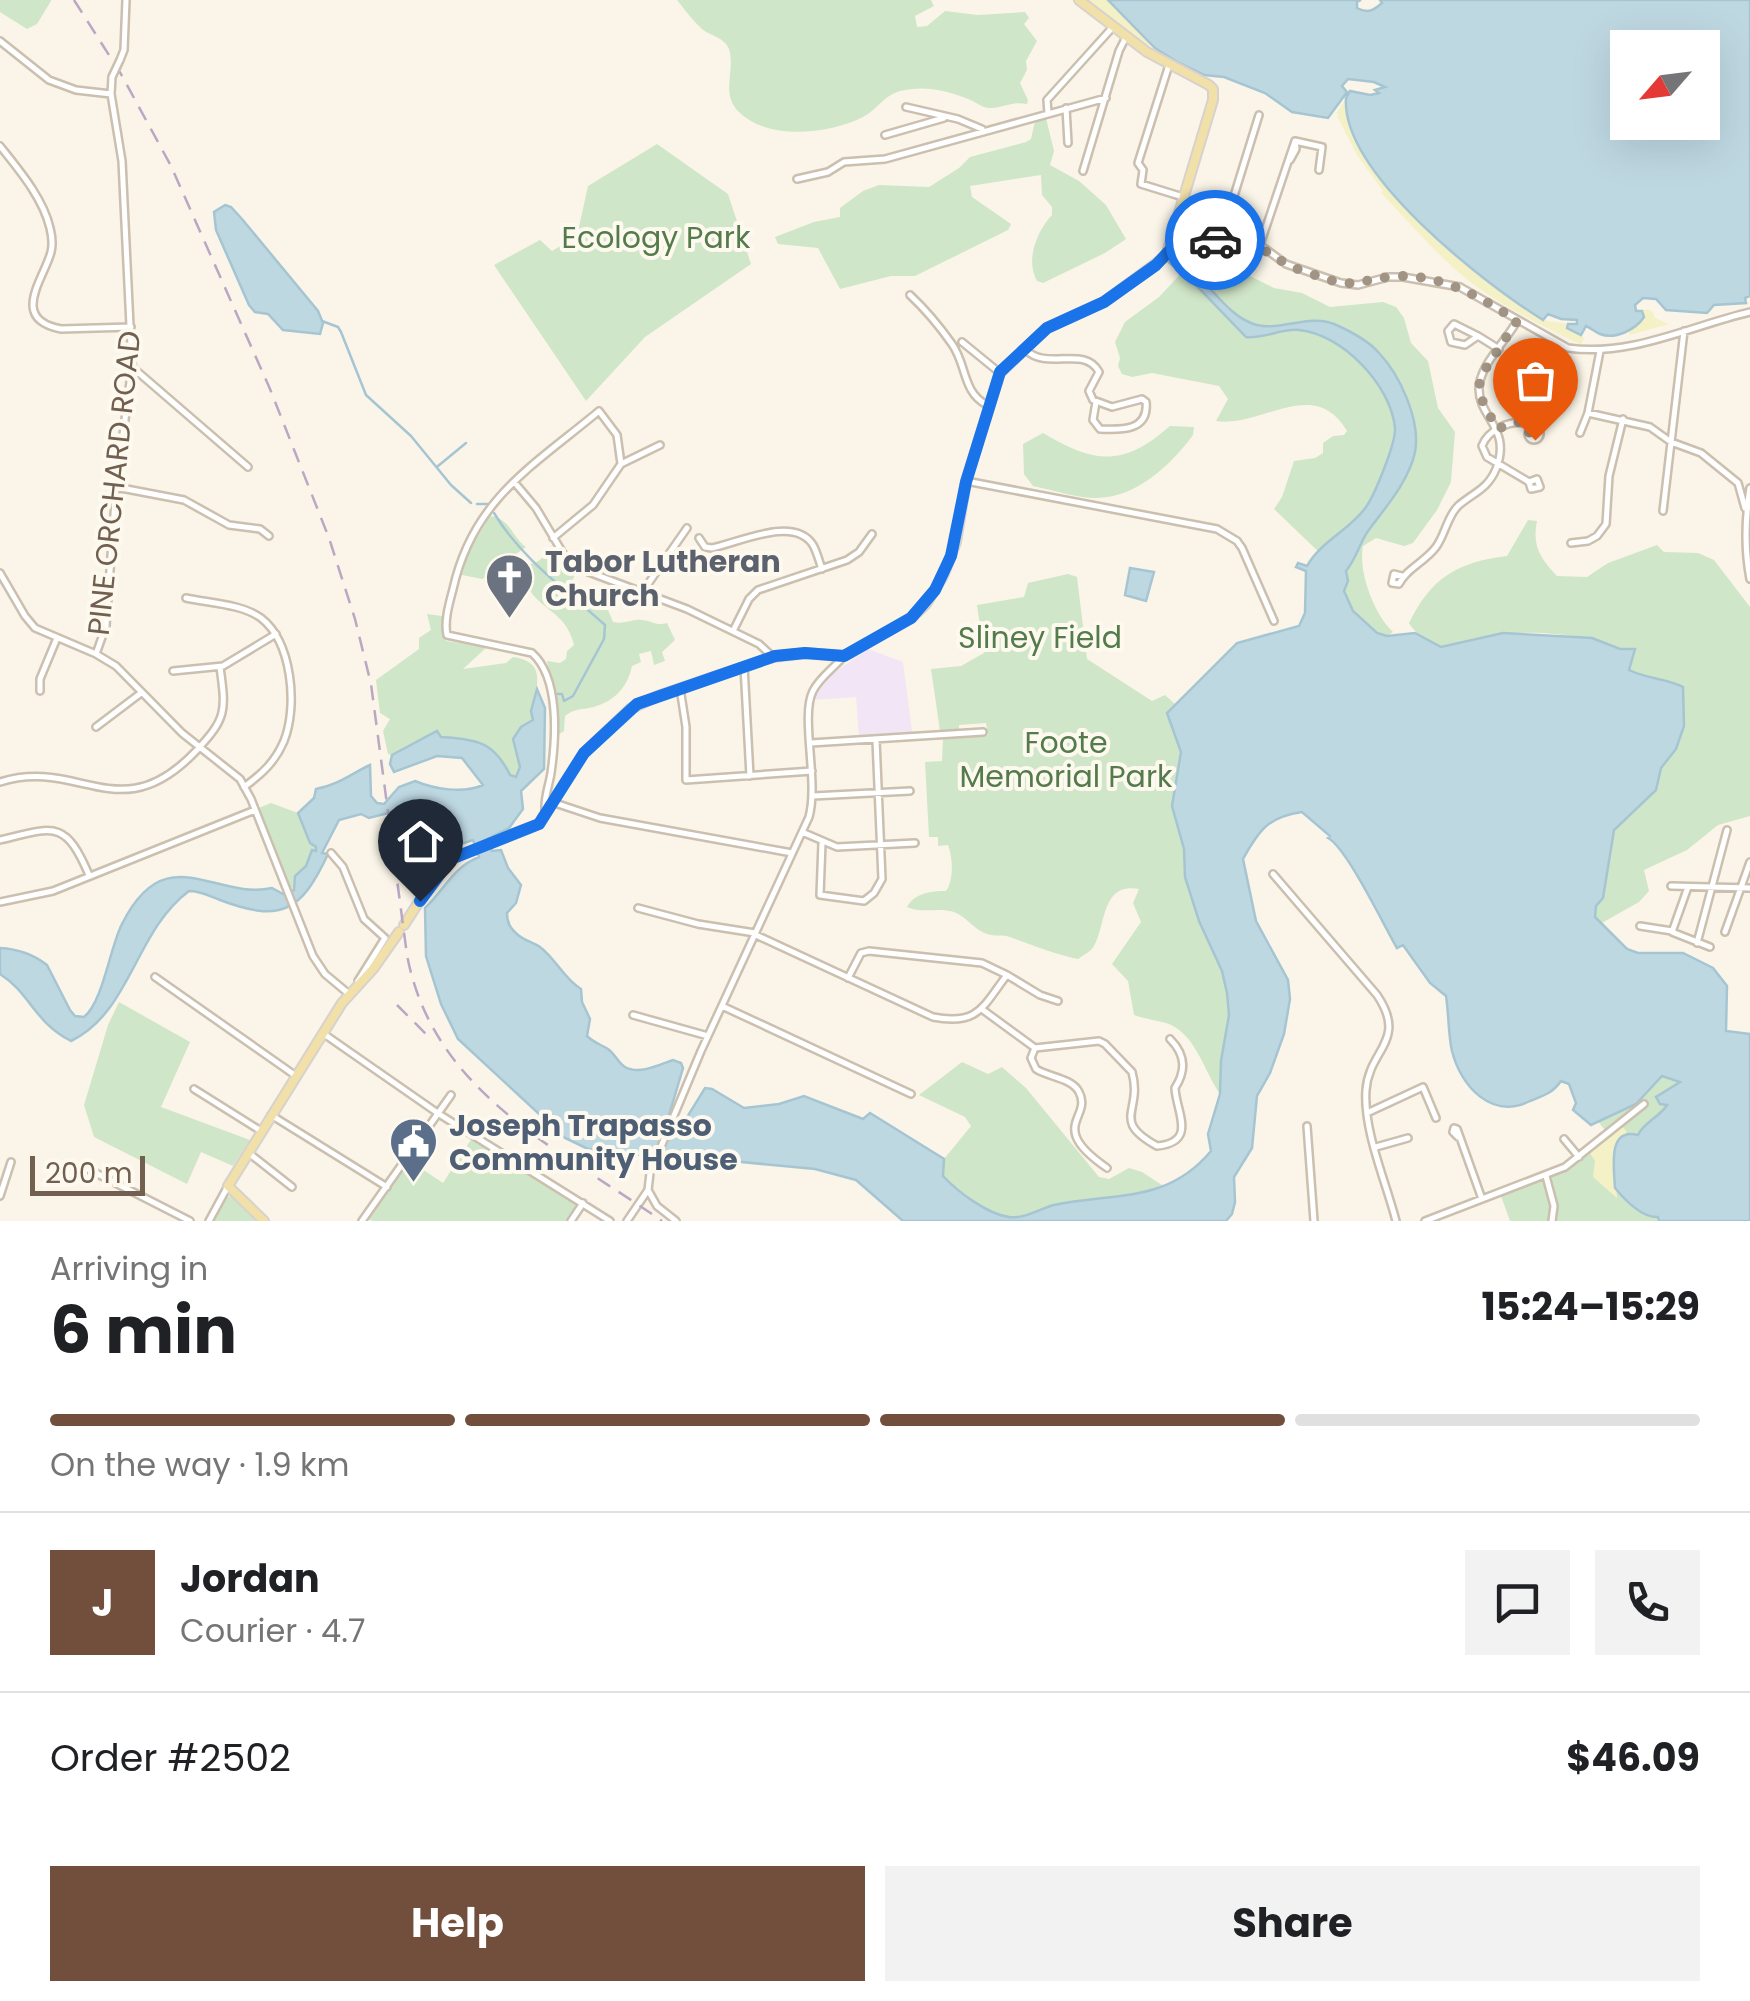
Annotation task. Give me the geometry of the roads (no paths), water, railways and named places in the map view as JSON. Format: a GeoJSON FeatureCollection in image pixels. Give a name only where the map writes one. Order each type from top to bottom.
{"type":"FeatureCollection","features":[{"type":"Feature","properties":{"kind":"main road"},"geometry":{"type":"LineString","coordinates":[[261,1220],[228,1186],[352,991],[373,969],[442,868],[474,848],[529,830],[546,816],[579,760],[637,704],[774,657],[805,653],[844,656],[911,618],[926,604],[943,576],[956,542],[966,482],[1000,372],[1057,323],[1104,302],[1166,255],[1214,89],[1168,65],[1112,28],[1079,0]]}},
{"type":"Feature","properties":{"kind":"street","name":"PINE ORCHARD ROAD"},"geometry":{"type":"LineString","coordinates":[[126,0],[120,60],[112,77],[111,94],[122,162],[132,367],[116,486],[106,626],[96,654],[116,666],[244,787],[319,966],[352,991]]}},
{"type":"Feature","properties":{"kind":"street"},"geometry":{"type":"LineString","coordinates":[[1048,113],[1047,100],[1112,28]]}},
{"type":"Feature","properties":{"kind":"street"},"geometry":{"type":"LineString","coordinates":[[1083,171],[1126,37]]}},
{"type":"Feature","properties":{"kind":"street"},"geometry":{"type":"LineString","coordinates":[[0,41],[49,80],[76,90],[111,94]]}},
{"type":"Feature","properties":{"kind":"street"},"geometry":{"type":"LineString","coordinates":[[1168,65],[1138,163],[1143,170],[1140,184],[1183,198]]}},
{"type":"Feature","properties":{"kind":"street"},"geometry":{"type":"LineString","coordinates":[[797,179],[828,172],[844,162],[885,159],[1106,98]]}},
{"type":"Feature","properties":{"kind":"street"},"geometry":{"type":"LineString","coordinates":[[906,107],[984,130]]}},
{"type":"Feature","properties":{"kind":"street"},"geometry":{"type":"LineString","coordinates":[[1066,108],[1068,143]]}},
{"type":"Feature","properties":{"kind":"street"},"geometry":{"type":"LineString","coordinates":[[1222,238],[1259,114]]}},
{"type":"Feature","properties":{"kind":"street"},"geometry":{"type":"LineString","coordinates":[[885,134],[947,117]]}},
{"type":"Feature","properties":{"kind":"street"},"geometry":{"type":"LineString","coordinates":[[1260,245],[1288,160],[1296,149],[1295,141],[1322,148],[1319,170]]}},
{"type":"Feature","properties":{"kind":"street"},"geometry":{"type":"LineString","coordinates":[[0,146],[20,172],[49,224],[50,256],[32,293],[40,319],[49,327],[60,329],[130,327]]}},
{"type":"Feature","properties":{"kind":"street"},"geometry":{"type":"LineString","coordinates":[[1166,255],[1222,238],[1242,239],[1260,245],[1286,264],[1341,283],[1358,285],[1403,277],[1460,287],[1568,348],[1600,351],[1750,312]]}},
{"type":"Feature","properties":{"kind":"street"},"geometry":{"type":"LineString","coordinates":[[910,295],[955,347],[969,389],[987,405]]}},
{"type":"Feature","properties":{"kind":"street"},"geometry":{"type":"LineString","coordinates":[[1402,576],[1436,548],[1453,512],[1482,490],[1498,464],[1497,429],[1479,386],[1517,321]]}},
{"type":"Feature","properties":{"kind":"street"},"geometry":{"type":"LineString","coordinates":[[1478,336],[1458,345],[1448,337],[1454,324],[1478,336],[1499,349]]}},
{"type":"Feature","properties":{"kind":"street"},"geometry":{"type":"LineString","coordinates":[[1663,510],[1684,332]]}},
{"type":"Feature","properties":{"kind":"street"},"geometry":{"type":"LineString","coordinates":[[962,342],[1000,372]]}},
{"type":"Feature","properties":{"kind":"street"},"geometry":{"type":"LineString","coordinates":[[1026,347],[1039,360],[1079,358],[1091,362],[1100,372],[1089,392],[1096,402],[1112,408],[1142,399],[1146,402],[1146,414],[1129,429],[1100,429],[1093,420],[1096,402]]}},
{"type":"Feature","properties":{"kind":"street"},"geometry":{"type":"LineString","coordinates":[[1580,433],[1588,413],[1600,351]]}},
{"type":"Feature","properties":{"kind":"street"},"geometry":{"type":"LineString","coordinates":[[132,367],[248,467]]}},
{"type":"Feature","properties":{"kind":"street"},"geometry":{"type":"LineString","coordinates":[[546,816],[544,801],[552,772],[554,712],[540,660],[532,652],[452,637],[446,631],[463,550],[483,513],[600,411],[617,434],[620,464]]}},
{"type":"Feature","properties":{"kind":"street"},"geometry":{"type":"LineString","coordinates":[[1588,413],[1650,427],[1671,442],[1702,453],[1731,476],[1738,484],[1745,508],[1750,580]]}},
{"type":"Feature","properties":{"kind":"street"},"geometry":{"type":"LineString","coordinates":[[1571,543],[1598,536],[1606,524],[1609,476],[1623,419]]}},
{"type":"Feature","properties":{"kind":"street"},"geometry":{"type":"LineString","coordinates":[[1529,482],[1487,458],[1482,446],[1485,438],[1497,429],[1516,422],[1525,423],[1530,429]]}},
{"type":"Feature","properties":{"kind":"street"},"geometry":{"type":"LineString","coordinates":[[554,538],[593,506],[620,464],[660,445]]}},
{"type":"Feature","properties":{"kind":"street"},"geometry":{"type":"LineString","coordinates":[[966,482],[1217,528],[1242,548],[1274,622]]}},
{"type":"Feature","properties":{"kind":"street"},"geometry":{"type":"LineString","coordinates":[[515,483],[536,508],[570,566],[687,609],[764,647],[774,657]]}},
{"type":"Feature","properties":{"kind":"street"},"geometry":{"type":"LineString","coordinates":[[116,486],[184,500],[229,525],[260,530],[269,536]]}},
{"type":"Feature","properties":{"kind":"street"},"geometry":{"type":"LineString","coordinates":[[1745,508],[1750,488]]}},
{"type":"Feature","properties":{"kind":"street"},"geometry":{"type":"LineString","coordinates":[[641,594],[687,528]]}},
{"type":"Feature","properties":{"kind":"street"},"geometry":{"type":"LineString","coordinates":[[698,538],[704,547],[714,548],[778,532],[796,532],[813,545],[822,568]]}},
{"type":"Feature","properties":{"kind":"street"},"geometry":{"type":"LineString","coordinates":[[733,630],[749,599],[759,590],[856,554],[872,534]]}},
{"type":"Feature","properties":{"kind":"street"},"geometry":{"type":"LineString","coordinates":[[0,573],[35,628],[96,654]]}},
{"type":"Feature","properties":{"kind":"street"},"geometry":{"type":"LineString","coordinates":[[186,598],[256,615],[276,634],[286,670],[288,727],[265,772],[244,787]]}},
{"type":"Feature","properties":{"kind":"street"},"geometry":{"type":"LineString","coordinates":[[173,671],[220,667],[276,634]]}},
{"type":"Feature","properties":{"kind":"street"},"geometry":{"type":"LineString","coordinates":[[40,691],[40,679],[58,638]]}},
{"type":"Feature","properties":{"kind":"street"},"geometry":{"type":"LineString","coordinates":[[676,1221],[657,1206],[648,1190],[648,1178],[802,832],[813,796],[810,696],[844,656]]}},
{"type":"Feature","properties":{"kind":"street"},"geometry":{"type":"LineString","coordinates":[[744,666],[750,776]]}},
{"type":"Feature","properties":{"kind":"street"},"geometry":{"type":"LineString","coordinates":[[0,782],[35,775],[110,791],[131,790],[162,780],[219,726],[224,714],[220,667]]}},
{"type":"Feature","properties":{"kind":"street"},"geometry":{"type":"LineString","coordinates":[[680,688],[686,728],[686,780],[812,771]]}},
{"type":"Feature","properties":{"kind":"street"},"geometry":{"type":"LineString","coordinates":[[96,727],[142,693]]}},
{"type":"Feature","properties":{"kind":"street"},"geometry":{"type":"LineString","coordinates":[[811,743],[983,732]]}},
{"type":"Feature","properties":{"kind":"street"},"geometry":{"type":"LineString","coordinates":[[822,843],[820,896],[864,901],[874,894],[882,879],[876,740]]}},
{"type":"Feature","properties":{"kind":"street"},"geometry":{"type":"LineString","coordinates":[[813,796],[910,791]]}},
{"type":"Feature","properties":{"kind":"street"},"geometry":{"type":"LineString","coordinates":[[555,803],[600,818],[792,852]]}},
{"type":"Feature","properties":{"kind":"street"},"geometry":{"type":"LineString","coordinates":[[0,902],[53,891],[255,810]]}},
{"type":"Feature","properties":{"kind":"street"},"geometry":{"type":"LineString","coordinates":[[0,840],[43,829],[64,834],[72,840],[90,875]]}},
{"type":"Feature","properties":{"kind":"street"},"geometry":{"type":"LineString","coordinates":[[1696,944],[1727,830]]}},
{"type":"Feature","properties":{"kind":"street"},"geometry":{"type":"LineString","coordinates":[[802,832],[836,847],[914,843]]}},
{"type":"Feature","properties":{"kind":"street"},"geometry":{"type":"LineString","coordinates":[[331,853],[343,867],[364,919],[385,938],[352,991]]}},
{"type":"Feature","properties":{"kind":"street"},"geometry":{"type":"LineString","coordinates":[[1725,932],[1746,887],[1750,862]]}},
{"type":"Feature","properties":{"kind":"street"},"geometry":{"type":"LineString","coordinates":[[1273,874],[1377,995],[1386,1011],[1390,1034],[1367,1082],[1367,1113],[1396,1221]]}},
{"type":"Feature","properties":{"kind":"street"},"geometry":{"type":"LineString","coordinates":[[1671,886],[1746,887]]}},
{"type":"Feature","properties":{"kind":"street"},"geometry":{"type":"LineString","coordinates":[[1672,931],[1688,887]]}},
{"type":"Feature","properties":{"kind":"street"},"geometry":{"type":"LineString","coordinates":[[638,908],[755,934],[933,1017],[959,1018],[983,1010],[1007,975]]}},
{"type":"Feature","properties":{"kind":"street"},"geometry":{"type":"LineString","coordinates":[[1640,926],[1672,931],[1710,947]]}},
{"type":"Feature","properties":{"kind":"street"},"geometry":{"type":"LineString","coordinates":[[848,978],[861,953],[869,950],[982,963],[1058,1001]]}},
{"type":"Feature","properties":{"kind":"street"},"geometry":{"type":"LineString","coordinates":[[155,977],[296,1076]]}},
{"type":"Feature","properties":{"kind":"street"},"geometry":{"type":"LineString","coordinates":[[722,1006],[911,1094]]}},
{"type":"Feature","properties":{"kind":"street"},"geometry":{"type":"LineString","coordinates":[[983,1010],[1036,1048],[1099,1041],[1106,1044],[1132,1072],[1133,1129],[1142,1138],[1164,1146],[1179,1136],[1183,1126],[1175,1088],[1184,1066],[1170,1039]]}},
{"type":"Feature","properties":{"kind":"street"},"geometry":{"type":"LineString","coordinates":[[633,1015],[708,1036]]}},
{"type":"Feature","properties":{"kind":"street"},"geometry":{"type":"LineString","coordinates":[[324,1034],[439,1114],[610,1221]]}},
{"type":"Feature","properties":{"kind":"street"},"geometry":{"type":"LineString","coordinates":[[1036,1048],[1031,1058],[1036,1069],[1068,1083],[1080,1093],[1073,1126],[1075,1137],[1106,1168]]}},
{"type":"Feature","properties":{"kind":"street"},"geometry":{"type":"LineString","coordinates":[[1367,1113],[1423,1087],[1436,1118]]}},
{"type":"Feature","properties":{"kind":"street"},"geometry":{"type":"LineString","coordinates":[[194,1089],[261,1131]]}},
{"type":"Feature","properties":{"kind":"street"},"geometry":{"type":"LineString","coordinates":[[373,1221],[363,1220],[451,1094]]}},
{"type":"Feature","properties":{"kind":"street"},"geometry":{"type":"LineString","coordinates":[[1425,1221],[1546,1176],[1579,1157],[1644,1104]]}},
{"type":"Feature","properties":{"kind":"street"},"geometry":{"type":"LineString","coordinates":[[272,1115],[386,1187]]}},
{"type":"Feature","properties":{"kind":"street"},"geometry":{"type":"LineString","coordinates":[[1307,1126],[1314,1221]]}},
{"type":"Feature","properties":{"kind":"street"},"geometry":{"type":"LineString","coordinates":[[1458,1137],[1482,1200]]}},
{"type":"Feature","properties":{"kind":"street"},"geometry":{"type":"LineString","coordinates":[[1376,1147],[1408,1138]]}},
{"type":"Feature","properties":{"kind":"street"},"geometry":{"type":"LineString","coordinates":[[1564,1139],[1579,1157]]}},
{"type":"Feature","properties":{"kind":"street"},"geometry":{"type":"LineString","coordinates":[[248,1152],[292,1187]]}},
{"type":"Feature","properties":{"kind":"street"},"geometry":{"type":"LineString","coordinates":[[0,1196],[11,1162]]}},
{"type":"Feature","properties":{"kind":"street"},"geometry":{"type":"LineString","coordinates":[[84,1168],[190,1221]]}},
{"type":"Feature","properties":{"kind":"street"},"geometry":{"type":"LineString","coordinates":[[1546,1176],[1554,1206],[1552,1221]]}},
{"type":"Feature","properties":{"kind":"street"},"geometry":{"type":"LineString","coordinates":[[209,1221],[228,1186]]}},
{"type":"Feature","properties":{"kind":"street"},"geometry":{"type":"LineString","coordinates":[[627,1221],[648,1190]]}},
{"type":"Feature","properties":{"kind":"street"},"geometry":{"type":"LineString","coordinates":[[571,1221],[582,1203]]}},
{"type":"Feature","properties":{"kind":"water"},"geometry":{"type":"Polygon","coordinates":[[[1108,0],[1361,0],[1357,8],[1368,11],[1382,3],[1380,0],[1750,0],[1750,296],[1745,298],[1746,303],[1714,305],[1707,313],[1666,310],[1656,299],[1643,298],[1635,305],[1644,317],[1631,329],[1612,336],[1586,326],[1581,335],[1567,328],[1568,324],[1577,324],[1577,320],[1548,314],[1543,320],[1487,281],[1421,224],[1367,159],[1351,128],[1346,98],[1350,91],[1370,95],[1385,87],[1348,79],[1342,86],[1347,92],[1328,118],[1292,112],[1265,93],[1224,77],[1204,75],[1155,48],[1108,0]]]}},
{"type":"Feature","properties":{"kind":"water"},"geometry":{"type":"Polygon","coordinates":[[[225,205],[242,219],[318,311],[323,323],[320,334],[283,330],[268,314],[255,312],[249,305],[216,230],[214,212],[225,205]]]}},
{"type":"Feature","properties":{"kind":"water"},"geometry":{"type":"Polygon","coordinates":[[[1166,260],[1191,270],[1239,317],[1251,323],[1334,324],[1370,344],[1394,373],[1412,413],[1415,452],[1402,484],[1368,531],[1346,571],[1344,591],[1353,611],[1377,633],[1415,633],[1441,647],[1503,633],[1592,638],[1620,649],[1635,649],[1629,670],[1683,687],[1684,726],[1676,749],[1661,768],[1656,790],[1614,830],[1603,898],[1596,906],[1595,917],[1627,949],[1638,953],[1683,953],[1713,968],[1727,986],[1726,1031],[1750,1034],[1750,1221],[1659,1221],[1658,1217],[1634,1207],[1615,1188],[1617,1143],[1628,1134],[1638,1135],[1667,1105],[1660,1104],[1656,1097],[1680,1082],[1662,1076],[1636,1104],[1591,1125],[1573,1110],[1576,1103],[1569,1084],[1561,1081],[1547,1094],[1516,1106],[1491,1103],[1480,1097],[1456,1064],[1446,996],[1430,983],[1403,945],[1397,948],[1345,856],[1330,836],[1302,812],[1266,826],[1243,859],[1256,921],[1288,980],[1290,999],[1284,1034],[1257,1096],[1252,1148],[1234,1177],[1235,1202],[1226,1221],[903,1221],[856,1180],[815,1169],[658,1154],[631,1155],[588,1149],[565,1138],[458,1039],[441,1004],[426,956],[425,908],[456,873],[479,857],[473,840],[455,846],[433,823],[392,812],[339,820],[322,853],[328,854],[318,874],[298,900],[287,907],[259,911],[189,891],[156,927],[107,1011],[71,1041],[49,1025],[0,974],[0,948],[36,958],[47,965],[70,1010],[75,1016],[84,1017],[101,987],[122,924],[139,898],[156,883],[174,877],[251,890],[272,888],[283,894],[294,890],[295,876],[306,866],[312,850],[316,851],[298,813],[314,798],[316,789],[370,765],[371,796],[377,803],[384,804],[399,787],[415,781],[449,789],[483,785],[462,758],[437,756],[394,772],[390,764],[392,755],[437,731],[441,737],[474,741],[490,748],[510,775],[516,777],[520,767],[513,739],[521,727],[533,720],[531,711],[537,689],[545,708],[544,769],[521,791],[523,809],[509,828],[487,839],[492,851],[501,850],[521,885],[516,903],[507,913],[508,923],[518,935],[546,952],[581,989],[590,1019],[587,1036],[631,1069],[673,1060],[681,1063],[683,1068],[664,1132],[673,1133],[681,1127],[705,1088],[744,1108],[804,1096],[863,1119],[870,1113],[944,1159],[943,1176],[965,1195],[992,1212],[1009,1217],[1054,1205],[1139,1193],[1176,1180],[1211,1151],[1208,1134],[1220,1094],[1229,1015],[1222,971],[1199,921],[1185,877],[1184,849],[1172,806],[1181,752],[1167,713],[1237,643],[1299,626],[1305,613],[1306,571],[1296,567],[1298,563],[1307,566],[1366,507],[1384,468],[1395,428],[1384,395],[1362,364],[1347,351],[1332,341],[1299,330],[1246,337],[1166,260]]]}},
{"type":"Feature","properties":{"kind":"water"},"geometry":{"type":"Polygon","coordinates":[[[1130,568],[1154,572],[1146,601],[1125,595],[1130,568]]]}},
{"type":"Feature","properties":{"kind":"waterway"},"geometry":{"type":"LineString","coordinates":[[322,321],[341,332],[366,395],[411,436],[471,503]]}},
{"type":"Feature","properties":{"kind":"waterway"},"geometry":{"type":"LineString","coordinates":[[438,466],[466,443]]}},
{"type":"Feature","properties":{"kind":"waterway"},"geometry":{"type":"LineString","coordinates":[[477,504],[487,504]]}},
{"type":"Feature","properties":{"kind":"waterway"},"geometry":{"type":"LineString","coordinates":[[494,513],[531,559],[605,625],[604,639],[573,696],[564,701],[562,694],[555,694]]}},
{"type":"Feature","properties":{"kind":"railway"},"geometry":{"type":"LineString","coordinates":[[74,0],[121,74],[171,166],[270,389],[329,538],[371,684],[407,955],[421,1003],[443,1045],[472,1081],[505,1112],[662,1221]]}},
{"type":"Feature","properties":{"kind":"railway"},"geometry":{"type":"LineString","coordinates":[[397,1005],[429,1037]]}},
{"type":"Feature","properties":{"kind":"place","name":"Tabor Lutheran Church"},"geometry":{"type":"Point","coordinates":[510,620]}},
{"type":"Feature","properties":{"kind":"place","name":"Joseph Trapasso Community House"},"geometry":{"type":"Point","coordinates":[414,1184]}},
{"type":"Feature","properties":{"kind":"park label","name":"Ecology Park"},"geometry":{"type":"Point","coordinates":[656,237]}},
{"type":"Feature","properties":{"kind":"park label","name":"Sliney Field"},"geometry":{"type":"Point","coordinates":[1040,637]}},
{"type":"Feature","properties":{"kind":"park label","name":"Foote Memorial Park"},"geometry":{"type":"Point","coordinates":[1066,759]}}]}
